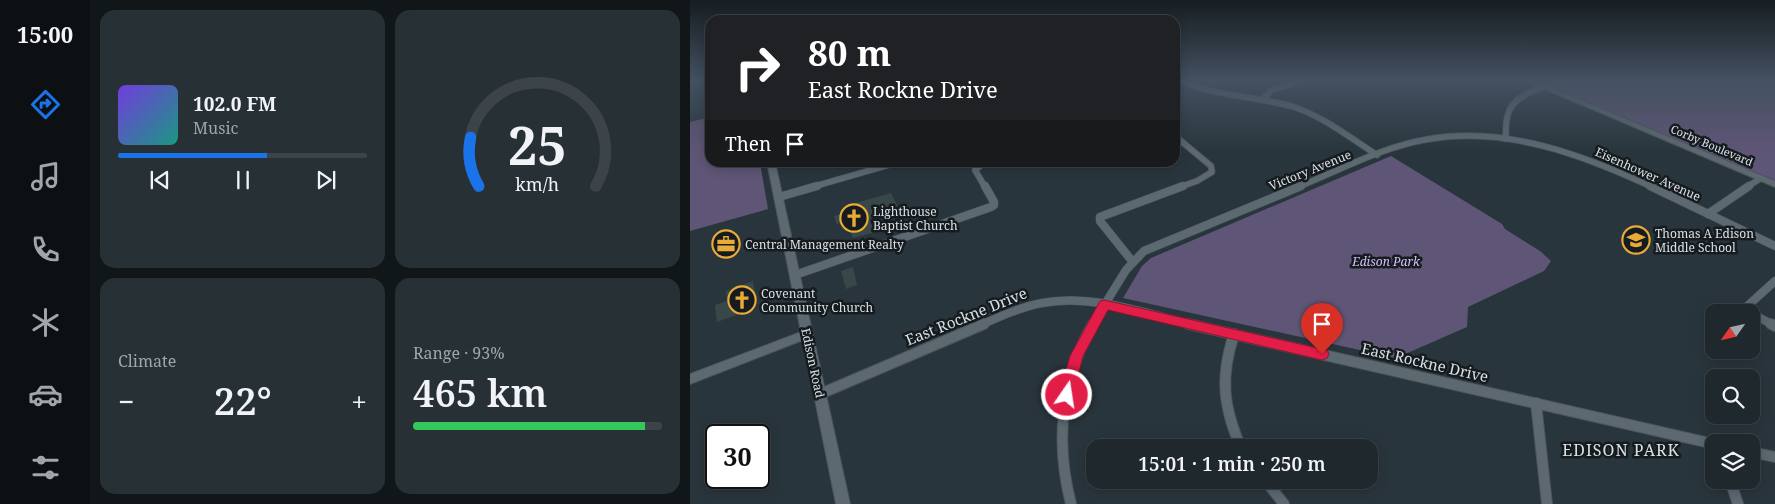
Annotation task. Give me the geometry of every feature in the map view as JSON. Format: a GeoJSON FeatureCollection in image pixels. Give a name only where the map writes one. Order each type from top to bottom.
{"type":"FeatureCollection","features":[{"type":"Feature","properties":{"kind":"main road","name":"Corby Boulevard"},"geometry":{"type":"LineString","coordinates":[[1584,105],[1775,184]]}},
{"type":"Feature","properties":{"kind":"main road","name":"Edison Road"},"geometry":{"type":"LineString","coordinates":[[772,167],[843,504]]}},
{"type":"Feature","properties":{"kind":"main road"},"geometry":{"type":"LineString","coordinates":[[690,379],[807,334]]}},
{"type":"Feature","properties":{"kind":"street"},"geometry":{"type":"LineString","coordinates":[[1280,105],[1302,110],[1376,155]]}},
{"type":"Feature","properties":{"kind":"street"},"geometry":{"type":"LineString","coordinates":[[1506,139],[1505,118],[1513,105]]}},
{"type":"Feature","properties":{"kind":"street","name":"Victory Avenue"},"geometry":{"type":"LineString","coordinates":[[1132,261],[1144,251],[1411,142],[1467,136],[1506,139]]}},
{"type":"Feature","properties":{"kind":"street","name":"Eisenhower Avenue"},"geometry":{"type":"LineString","coordinates":[[1506,139],[1553,148],[1595,161],[1775,246]]}},
{"type":"Feature","properties":{"kind":"street"},"geometry":{"type":"LineString","coordinates":[[1071,504],[1063,464],[1062,434],[1067,395],[1077,356],[1104,304],[1132,261],[1100,221],[1100,217],[1209,176],[1212,172],[1211,166],[1180,140]]}},
{"type":"Feature","properties":{"kind":"street"},"geometry":{"type":"LineString","coordinates":[[779,197],[882,167]]}},
{"type":"Feature","properties":{"kind":"street"},"geometry":{"type":"LineString","coordinates":[[795,275],[991,207],[994,202],[974,170],[978,167]]}},
{"type":"Feature","properties":{"kind":"street"},"geometry":{"type":"LineString","coordinates":[[1708,214],[1761,178]]}},
{"type":"Feature","properties":{"kind":"street"},"geometry":{"type":"LineString","coordinates":[[1755,304],[1775,281]]}},
{"type":"Feature","properties":{"kind":"street","name":"East Rockne Drive"},"geometry":{"type":"LineString","coordinates":[[820,394],[1030,304],[1070,300],[1104,304],[1705,442]]}},
{"type":"Feature","properties":{"kind":"street"},"geometry":{"type":"LineString","coordinates":[[1760,318],[1775,326]]}},
{"type":"Feature","properties":{"kind":"street"},"geometry":{"type":"LineString","coordinates":[[1234,334],[1224,362],[1223,395],[1231,426],[1237,439]]}},
{"type":"Feature","properties":{"kind":"street"},"geometry":{"type":"LineString","coordinates":[[1536,403],[1547,504]]}},
{"type":"Feature","properties":{"kind":"street"},"geometry":{"type":"LineString","coordinates":[[1760,454],[1775,458]]}},
{"type":"Feature","properties":{"kind":"street"},"geometry":{"type":"LineString","coordinates":[[1272,489],[1284,504]]}},
{"type":"Feature","properties":{"kind":"street"},"geometry":{"type":"LineString","coordinates":[[1733,489],[1738,504]]}},
{"type":"Feature","properties":{"kind":"green space"},"geometry":{"type":"Polygon","coordinates":[[[1590,105],[1775,105],[1775,181],[1590,105]]]}},
{"type":"Feature","properties":{"kind":"green space"},"geometry":{"type":"Polygon","coordinates":[[[705,118],[705,167],[761,167],[768,209],[690,231],[690,122],[705,118]]]}},
{"type":"Feature","properties":{"kind":"green space","name":"Edison Park"},"geometry":{"type":"Polygon","coordinates":[[[1391,156],[1502,224],[1505,229],[1540,251],[1551,261],[1544,271],[1468,307],[1467,327],[1396,358],[1123,298],[1142,266],[1151,258],[1391,156]]]}},
{"type":"Feature","properties":{"kind":"building","name":"Lighthouse Baptist Church"},"geometry":{"type":"Polygon","coordinates":[[[891,193],[899,209],[869,219],[874,231],[872,233],[853,238],[847,221],[837,224],[834,216],[847,212],[845,206],[891,193]]]}},
{"type":"Feature","properties":{"kind":"building","name":"Central Management Realty"},"geometry":{"type":"Polygon","coordinates":[[[734,235],[732,248],[722,251],[719,240],[734,235]]]}},
{"type":"Feature","properties":{"kind":"building"},"geometry":{"type":"Polygon","coordinates":[[[853,267],[857,285],[846,289],[841,271],[853,267]]]}},
{"type":"Feature","properties":{"kind":"building","name":"Covenant Community Church"},"geometry":{"type":"Polygon","coordinates":[[[753,281],[756,301],[738,307],[739,314],[717,322],[715,305],[727,301],[726,291],[753,281]]]}},
{"type":"Feature","properties":{"kind":"place","name":"Lighthouse Baptist Church"},"geometry":{"type":"Point","coordinates":[854,218]}},
{"type":"Feature","properties":{"kind":"place","name":"Thomas A Edison Middle School"},"geometry":{"type":"Point","coordinates":[1636,240]}},
{"type":"Feature","properties":{"kind":"place","name":"Central Management Realty"},"geometry":{"type":"Point","coordinates":[726,244]}},
{"type":"Feature","properties":{"kind":"place","name":"Covenant Community Church"},"geometry":{"type":"Point","coordinates":[742,300]}},
{"type":"Feature","properties":{"kind":"district","name":"EDISON PARK"},"geometry":{"type":"Point","coordinates":[1621,450]}},
{"type":"Feature","properties":{"kind":"route"},"geometry":{"type":"LineString","coordinates":[[1067,395],[1077,356],[1104,304],[1322,354]]}}]}
